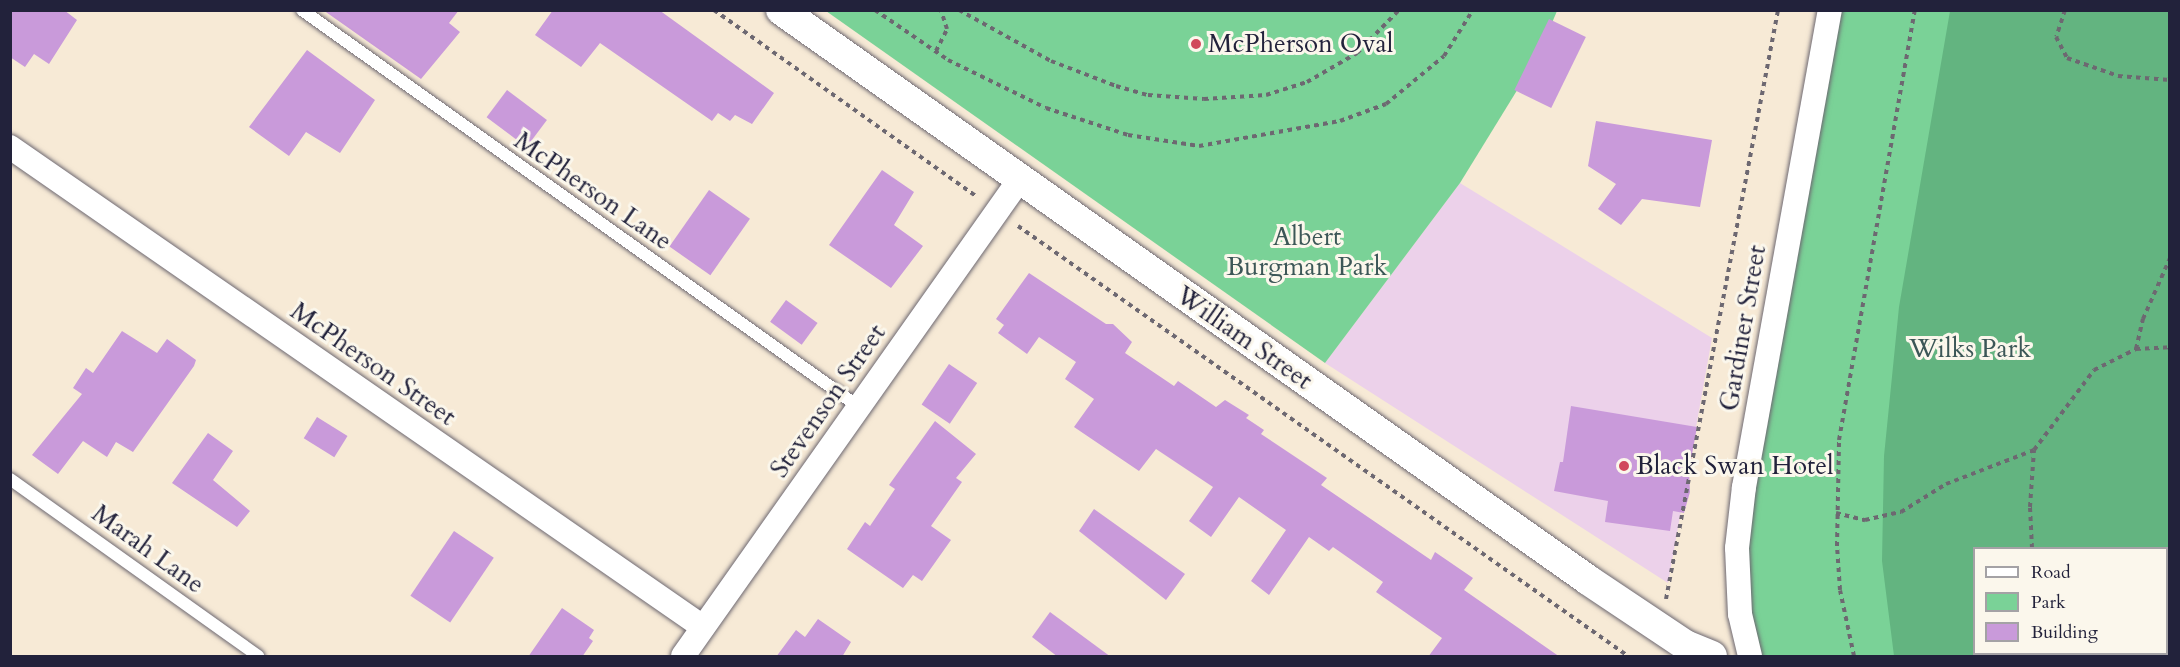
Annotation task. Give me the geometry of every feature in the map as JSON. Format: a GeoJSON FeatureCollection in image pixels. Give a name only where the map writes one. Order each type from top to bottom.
{"type":"FeatureCollection","features":[{"type":"Feature","properties":{"kind":"street","name":"William Street"},"geometry":{"type":"LineString","coordinates":[[781,10],[1649,621],[1685,645],[1712,657]]}},
{"type":"Feature","properties":{"kind":"street","name":"Gardiner Street"},"geometry":{"type":"LineString","coordinates":[[1750,657],[1740,614],[1737,548],[1744,487],[1830,10]]}},
{"type":"Feature","properties":{"kind":"street","name":"McPherson Street"},"geometry":{"type":"LineString","coordinates":[[10,147],[703,627]]}},
{"type":"Feature","properties":{"kind":"street","name":"Stevenson Street"},"geometry":{"type":"LineString","coordinates":[[683,657],[1020,179]]}},
{"type":"Feature","properties":{"kind":"lane","name":"McPherson Lane"},"geometry":{"type":"LineString","coordinates":[[302,10],[859,407]]}},
{"type":"Feature","properties":{"kind":"lane","name":"Marah Lane"},"geometry":{"type":"LineString","coordinates":[[10,479],[258,657]]}},
{"type":"Feature","properties":{"kind":"path"},"geometry":{"type":"LineString","coordinates":[[714,10],[1628,657]]}},
{"type":"Feature","properties":{"kind":"path"},"geometry":{"type":"LineString","coordinates":[[874,10],[936,51],[993,83],[1089,124],[1159,142],[1199,146],[1340,120],[1386,104],[1444,56],[1473,10]]}},
{"type":"Feature","properties":{"kind":"path"},"geometry":{"type":"LineString","coordinates":[[936,51],[947,29],[941,10]]}},
{"type":"Feature","properties":{"kind":"path"},"geometry":{"type":"LineString","coordinates":[[959,10],[1051,61],[1116,86],[1148,95],[1204,99],[1266,95],[1307,82],[1357,53],[1399,10]]}},
{"type":"Feature","properties":{"kind":"path"},"geometry":{"type":"LineString","coordinates":[[1649,621],[1669,593],[1778,10]]}},
{"type":"Feature","properties":{"kind":"path"},"geometry":{"type":"LineString","coordinates":[[1854,657],[1840,590],[1836,513],[1842,417],[1915,10]]}},
{"type":"Feature","properties":{"kind":"path"},"geometry":{"type":"LineString","coordinates":[[2065,10],[2056,37],[2067,58],[2118,76],[2169,80]]}},
{"type":"Feature","properties":{"kind":"path"},"geometry":{"type":"LineString","coordinates":[[2136,349],[2147,310],[2169,258]]}},
{"type":"Feature","properties":{"kind":"path"},"geometry":{"type":"LineString","coordinates":[[1836,513],[1864,520],[1901,512],[1946,484],[2034,450],[2094,370],[2136,349],[2169,347]]}},
{"type":"Feature","properties":{"kind":"path"},"geometry":{"type":"LineString","coordinates":[[2032,547],[2030,507],[2034,450]]}},
{"type":"Feature","properties":{"kind":"shaded area"},"geometry":{"type":"Polygon","coordinates":[[[1460,183],[1712,338],[1668,583],[1325,363],[1460,183]]]}},
{"type":"Feature","properties":{"kind":"green space","name":"McPherson Oval"},"geometry":{"type":"Polygon","coordinates":[[[826,11],[1557,11],[1537,58],[1460,183],[1325,363],[826,11]]]}},
{"type":"Feature","properties":{"kind":"green space","name":"Wilks Park"},"geometry":{"type":"Polygon","coordinates":[[[1830,11],[2169,11],[2169,656],[1750,656],[1740,614],[1757,408],[1830,11]]]}},
{"type":"Feature","properties":{"kind":"green space","name":"Wilks Park"},"geometry":{"type":"Polygon","coordinates":[[[1950,11],[2169,11],[2169,656],[1894,656],[1882,561],[1884,456],[1899,307],[1950,11]]]}},
{"type":"Feature","properties":{"kind":"building"},"geometry":{"type":"Polygon","coordinates":[[[10,10],[64,10],[77,20],[49,64],[34,54],[25,67],[10,57],[10,10]]]}},
{"type":"Feature","properties":{"kind":"building"},"geometry":{"type":"Polygon","coordinates":[[[323,10],[459,10],[449,23],[460,32],[421,79],[323,10]]]}},
{"type":"Feature","properties":{"kind":"building"},"geometry":{"type":"Polygon","coordinates":[[[553,10],[659,10],[774,93],[752,124],[735,115],[730,121],[718,113],[712,121],[600,43],[581,67],[535,35],[553,10]]]}},
{"type":"Feature","properties":{"kind":"building"},"geometry":{"type":"Polygon","coordinates":[[[1549,19],[1586,37],[1551,108],[1514,90],[1549,19]]]}},
{"type":"Feature","properties":{"kind":"building"},"geometry":{"type":"Polygon","coordinates":[[[307,50],[375,100],[340,153],[306,132],[289,156],[249,127],[307,50]]]}},
{"type":"Feature","properties":{"kind":"building"},"geometry":{"type":"Polygon","coordinates":[[[507,90],[547,120],[526,147],[487,117],[507,90]]]}},
{"type":"Feature","properties":{"kind":"building"},"geometry":{"type":"Polygon","coordinates":[[[1596,121],[1712,140],[1700,207],[1642,199],[1621,225],[1598,209],[1616,184],[1588,166],[1596,121]]]}},
{"type":"Feature","properties":{"kind":"building"},"geometry":{"type":"Polygon","coordinates":[[[882,170],[914,192],[894,225],[923,246],[891,288],[829,245],[882,170]]]}},
{"type":"Feature","properties":{"kind":"building"},"geometry":{"type":"Polygon","coordinates":[[[709,190],[750,219],[710,275],[669,247],[709,190]]]}},
{"type":"Feature","properties":{"kind":"building"},"geometry":{"type":"Polygon","coordinates":[[[1029,273],[1106,324],[1113,324],[1132,342],[1125,353],[1174,386],[1178,381],[1216,407],[1225,400],[1249,415],[1246,418],[1264,430],[1261,434],[1327,478],[1321,485],[1431,560],[1435,552],[1473,578],[1464,590],[1560,657],[1428,657],[1442,638],[1376,592],[1383,582],[1333,547],[1329,551],[1309,537],[1269,595],[1251,581],[1286,530],[1239,497],[1211,537],[1189,521],[1213,487],[1156,449],[1139,471],[1074,427],[1094,399],[1065,379],[1076,362],[1039,337],[1027,354],[998,333],[1004,325],[996,319],[1029,273]]]}},
{"type":"Feature","properties":{"kind":"building"},"geometry":{"type":"Polygon","coordinates":[[[786,300],[818,323],[802,345],[770,322],[786,300]]]}},
{"type":"Feature","properties":{"kind":"building"},"geometry":{"type":"Polygon","coordinates":[[[122,331],[157,353],[167,339],[196,360],[194,366],[133,452],[116,442],[107,457],[83,441],[58,474],[32,455],[82,394],[73,388],[86,368],[93,373],[122,331]]]}},
{"type":"Feature","properties":{"kind":"building"},"geometry":{"type":"Polygon","coordinates":[[[949,364],[977,383],[950,424],[922,405],[949,364]]]}},
{"type":"Feature","properties":{"kind":"building","name":"Black Swan Hotel"},"geometry":{"type":"Polygon","coordinates":[[[1571,406],[1697,427],[1689,471],[1690,492],[1684,513],[1673,511],[1670,531],[1605,522],[1608,501],[1554,491],[1560,462],[1563,462],[1571,406]]]}},
{"type":"Feature","properties":{"kind":"building"},"geometry":{"type":"Polygon","coordinates":[[[317,417],[348,436],[334,457],[304,438],[317,417]]]}},
{"type":"Feature","properties":{"kind":"building"},"geometry":{"type":"Polygon","coordinates":[[[935,421],[976,454],[956,478],[962,482],[931,526],[951,540],[922,581],[913,575],[903,588],[847,549],[865,522],[870,526],[895,489],[889,485],[935,421]]]}},
{"type":"Feature","properties":{"kind":"building"},"geometry":{"type":"Polygon","coordinates":[[[208,433],[233,451],[213,480],[250,511],[237,527],[172,483],[208,433]]]}},
{"type":"Feature","properties":{"kind":"building"},"geometry":{"type":"Polygon","coordinates":[[[1094,509],[1185,574],[1166,600],[1079,531],[1094,509]]]}},
{"type":"Feature","properties":{"kind":"building"},"geometry":{"type":"Polygon","coordinates":[[[454,531],[494,558],[450,623],[410,596],[454,531]]]}},
{"type":"Feature","properties":{"kind":"building"},"geometry":{"type":"Polygon","coordinates":[[[562,608],[594,630],[589,638],[593,641],[582,657],[528,657],[562,608]]]}},
{"type":"Feature","properties":{"kind":"building"},"geometry":{"type":"Polygon","coordinates":[[[1050,612],[1111,657],[1058,657],[1032,637],[1050,612]]]}},
{"type":"Feature","properties":{"kind":"building"},"geometry":{"type":"Polygon","coordinates":[[[818,619],[851,642],[842,657],[776,657],[796,630],[805,637],[818,619]]]}},
{"type":"Feature","properties":{"kind":"place","name":"McPherson Oval"},"geometry":{"type":"Point","coordinates":[1196,44]}},
{"type":"Feature","properties":{"kind":"place","name":"Black Swan Hotel"},"geometry":{"type":"Point","coordinates":[1624,466]}},
{"type":"Feature","properties":{"kind":"park label","name":"Albert Burgman Park"},"geometry":{"type":"Point","coordinates":[1307,252]}}]}
